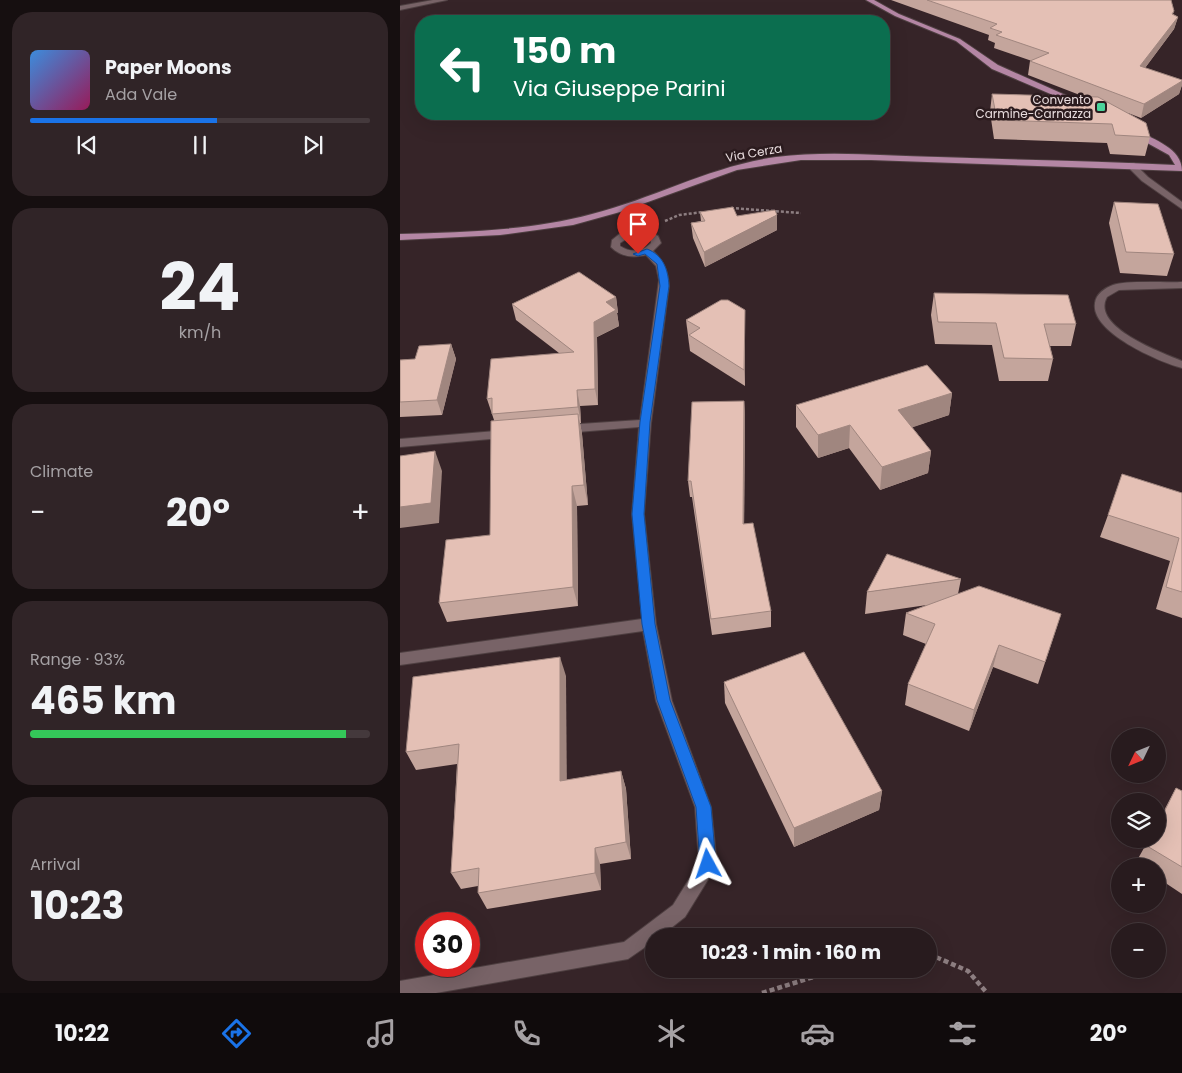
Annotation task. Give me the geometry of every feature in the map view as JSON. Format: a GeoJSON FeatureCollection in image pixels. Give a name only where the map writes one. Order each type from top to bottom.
{"type":"FeatureCollection","features":[{"type":"Feature","properties":{"kind":"main road"},"geometry":{"type":"LineString","coordinates":[[869,0],[897,15],[958,40],[995,67],[1085,106]]}},
{"type":"Feature","properties":{"kind":"main road"},"geometry":{"type":"LineString","coordinates":[[1130,130],[1172,153],[1181,168]]}},
{"type":"Feature","properties":{"kind":"main road","name":"Via Cerza"},"geometry":{"type":"LineString","coordinates":[[400,237],[509,232],[548,227],[628,206],[734,168],[757,163],[796,159],[882,158],[1181,168]]}},
{"type":"Feature","properties":{"kind":"street"},"geometry":{"type":"LineString","coordinates":[[400,8],[444,0]]}},
{"type":"Feature","properties":{"kind":"street"},"geometry":{"type":"LineString","coordinates":[[1126,165],[1182,206]]}},
{"type":"Feature","properties":{"kind":"street"},"geometry":{"type":"LineString","coordinates":[[642,232],[655,238],[656,243],[653,248],[647,251],[628,254],[616,247],[615,242],[624,234],[642,232]]}},
{"type":"Feature","properties":{"kind":"street"},"geometry":{"type":"LineString","coordinates":[[400,990],[628,950],[678,911],[708,864],[704,807],[664,700],[649,624],[638,514],[645,422],[664,286],[664,274],[661,263],[647,251]]}},
{"type":"Feature","properties":{"kind":"street"},"geometry":{"type":"LineString","coordinates":[[1182,285],[1117,287],[1107,290],[1101,296],[1099,305],[1107,324],[1117,332],[1131,341],[1182,364]]}},
{"type":"Feature","properties":{"kind":"street"},"geometry":{"type":"LineString","coordinates":[[553,430],[645,422]]}},
{"type":"Feature","properties":{"kind":"street"},"geometry":{"type":"LineString","coordinates":[[400,443],[524,433]]}},
{"type":"Feature","properties":{"kind":"street"},"geometry":{"type":"LineString","coordinates":[[400,659],[649,624]]}},
{"type":"Feature","properties":{"kind":"path"},"geometry":{"type":"LineString","coordinates":[[726,209],[736,208],[801,213]]}},
{"type":"Feature","properties":{"kind":"path"},"geometry":{"type":"LineString","coordinates":[[642,232],[679,216],[708,212]]}},
{"type":"Feature","properties":{"kind":"path"},"geometry":{"type":"LineString","coordinates":[[937,957],[968,971],[986,993]]}},
{"type":"Feature","properties":{"kind":"path"},"geometry":{"type":"LineString","coordinates":[[762,993],[810,978]]}},
{"type":"Feature","properties":{"kind":"building"},"geometry":{"type":"Polygon","coordinates":[[[927,0],[1171,0],[1174,11],[1172,14],[1178,17],[1140,66],[1182,81],[1144,104],[1030,61],[1049,53],[996,35],[1002,32],[990,28],[997,24],[927,0]]]}},
{"type":"Feature","properties":{"kind":"building"},"geometry":{"type":"Polygon","coordinates":[[[992,94],[1098,97],[1146,123],[1150,137],[1115,135],[1112,124],[997,120],[992,94]]]}},
{"type":"Feature","properties":{"kind":"building"},"geometry":{"type":"Polygon","coordinates":[[[1114,202],[1158,204],[1174,254],[1126,252],[1114,202]]]}},
{"type":"Feature","properties":{"kind":"building"},"geometry":{"type":"Polygon","coordinates":[[[733,207],[737,216],[775,210],[777,215],[704,252],[691,223],[705,221],[700,212],[733,207]]]}},
{"type":"Feature","properties":{"kind":"building"},"geometry":{"type":"Polygon","coordinates":[[[579,272],[616,297],[606,302],[616,310],[594,322],[595,389],[577,390],[578,407],[492,414],[492,398],[487,399],[491,359],[574,352],[512,304],[579,272]]]}},
{"type":"Feature","properties":{"kind":"building"},"geometry":{"type":"Polygon","coordinates":[[[934,293],[1068,295],[1076,324],[1044,324],[1053,359],[1004,358],[996,323],[938,322],[934,293]]]}},
{"type":"Feature","properties":{"kind":"building"},"geometry":{"type":"Polygon","coordinates":[[[721,300],[728,300],[745,310],[744,370],[689,335],[700,328],[686,320],[721,300]]]}},
{"type":"Feature","properties":{"kind":"building"},"geometry":{"type":"Polygon","coordinates":[[[451,344],[437,400],[400,402],[400,360],[415,359],[419,346],[451,344]]]}},
{"type":"Feature","properties":{"kind":"building"},"geometry":{"type":"Polygon","coordinates":[[[927,365],[952,393],[898,410],[931,451],[882,467],[850,425],[818,435],[796,405],[927,365]]]}},
{"type":"Feature","properties":{"kind":"building"},"geometry":{"type":"Polygon","coordinates":[[[744,401],[743,524],[753,523],[771,611],[711,619],[691,481],[688,481],[692,402],[744,401]]]}},
{"type":"Feature","properties":{"kind":"building"},"geometry":{"type":"Polygon","coordinates":[[[578,414],[584,485],[572,486],[573,587],[439,603],[446,540],[490,535],[491,421],[578,414]]]}},
{"type":"Feature","properties":{"kind":"building"},"geometry":{"type":"Polygon","coordinates":[[[435,451],[431,503],[400,507],[400,456],[435,451]]]}},
{"type":"Feature","properties":{"kind":"building"},"geometry":{"type":"Polygon","coordinates":[[[1122,474],[1182,493],[1182,592],[1166,587],[1179,538],[1108,515],[1122,474]]]}},
{"type":"Feature","properties":{"kind":"building"},"geometry":{"type":"Polygon","coordinates":[[[887,554],[961,579],[867,592],[887,554]]]}},
{"type":"Feature","properties":{"kind":"building"},"geometry":{"type":"Polygon","coordinates":[[[979,586],[1061,614],[1045,662],[999,645],[974,710],[908,684],[935,624],[906,613],[979,586]]]}},
{"type":"Feature","properties":{"kind":"building"},"geometry":{"type":"Polygon","coordinates":[[[804,652],[882,791],[794,828],[724,682],[804,652]]]}},
{"type":"Feature","properties":{"kind":"building"},"geometry":{"type":"Polygon","coordinates":[[[560,657],[560,781],[621,771],[626,842],[595,848],[595,873],[478,893],[479,868],[451,873],[459,744],[406,752],[413,677],[560,657]]]}},
{"type":"Feature","properties":{"kind":"building"},"geometry":{"type":"Polygon","coordinates":[[[1176,788],[1182,791],[1182,867],[1150,848],[1166,848],[1166,808],[1176,788]]]}},
{"type":"Feature","properties":{"kind":"place","name":"Convento Carmine-Carnazza"},"geometry":{"type":"Point","coordinates":[1101,107]}},
{"type":"Feature","properties":{"kind":"route"},"geometry":{"type":"LineString","coordinates":[[638,254],[647,251],[661,263],[664,274],[664,286],[645,422],[638,514],[649,624],[664,700],[704,807],[708,864]]}}]}
